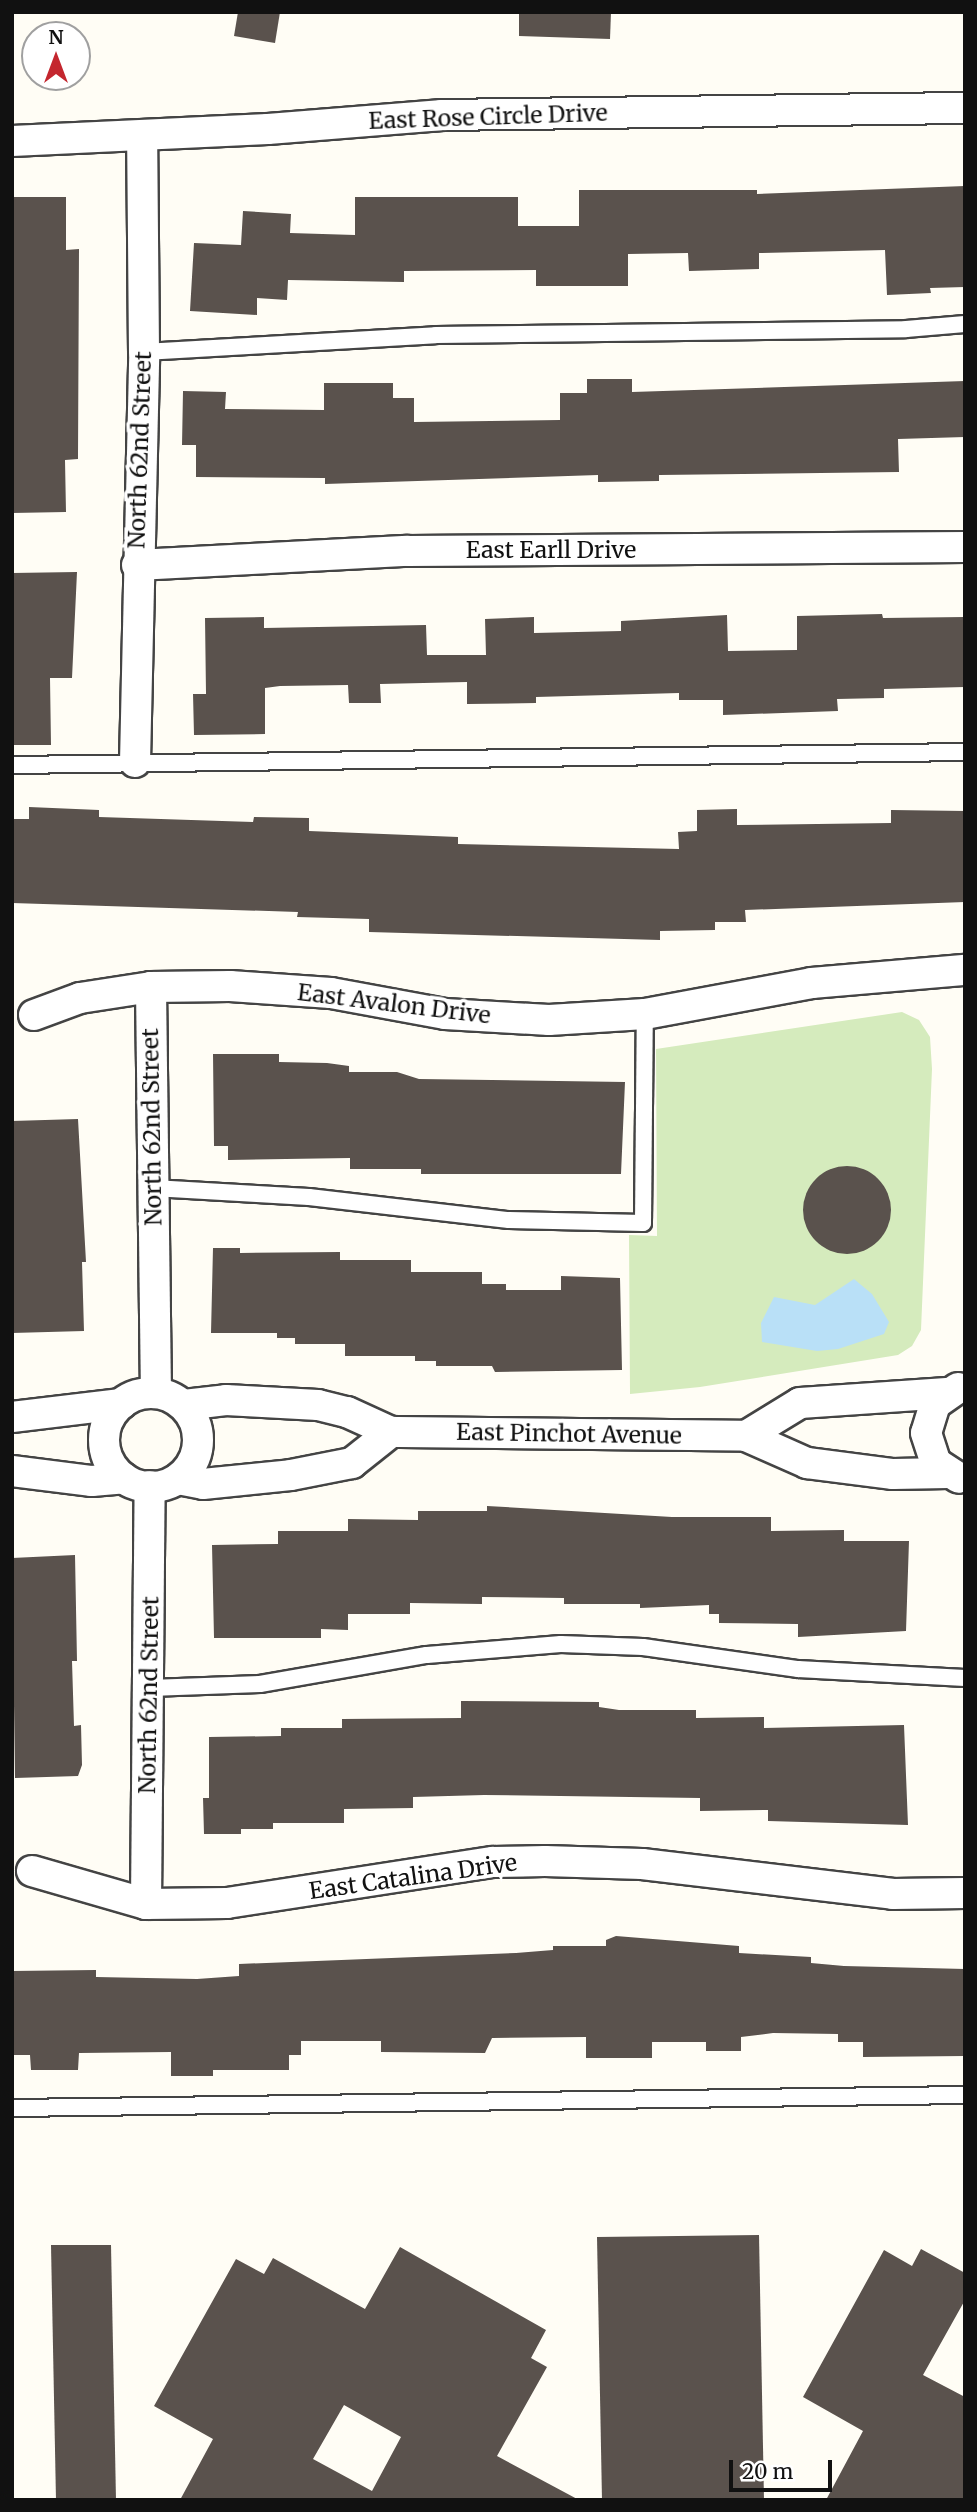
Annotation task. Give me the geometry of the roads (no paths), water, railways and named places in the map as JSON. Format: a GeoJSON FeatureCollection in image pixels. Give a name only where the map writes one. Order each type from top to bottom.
{"type":"FeatureCollection","features":[{"type":"Feature","properties":{"kind":"street","name":"East Rose Circle Drive"},"geometry":{"type":"LineString","coordinates":[[12,141],[142,137],[442,115],[965,108]]}},
{"type":"Feature","properties":{"kind":"street","name":"North 62nd Street"},"geometry":{"type":"LineString","coordinates":[[135,762],[137,565],[144,352],[142,137]]}},
{"type":"Feature","properties":{"kind":"street","name":"East Earll Drive"},"geometry":{"type":"LineString","coordinates":[[137,565],[408,551],[965,547]]}},
{"type":"Feature","properties":{"kind":"street","name":"East Avalon Drive"},"geometry":{"type":"LineString","coordinates":[[34,1015],[80,998],[151,987],[331,993],[444,1014],[536,1019],[645,1014],[812,983],[965,970]]}},
{"type":"Feature","properties":{"kind":"street","name":"North 62nd Street"},"geometry":{"type":"LineString","coordinates":[[151,987],[156,1393]]}},
{"type":"Feature","properties":{"kind":"street"},"geometry":{"type":"LineString","coordinates":[[746,1436],[800,1403],[956,1390]]}},
{"type":"Feature","properties":{"kind":"street"},"geometry":{"type":"LineString","coordinates":[[956,1390],[935,1404],[926,1433],[928,1449],[956,1477]]}},
{"type":"Feature","properties":{"kind":"street"},"geometry":{"type":"LineString","coordinates":[[12,1417],[121,1404],[156,1393],[184,1405],[192,1416],[199,1443],[188,1469],[151,1481],[110,1462],[104,1441],[106,1427],[121,1404]]}},
{"type":"Feature","properties":{"kind":"street","name":"East Pinchot Avenue"},"geometry":{"type":"LineString","coordinates":[[184,1405],[226,1399],[318,1405],[347,1412],[391,1432],[746,1436],[807,1463],[893,1474],[956,1477]]}},
{"type":"Feature","properties":{"kind":"street"},"geometry":{"type":"LineString","coordinates":[[12,1471],[92,1481],[203,1483],[240,1480],[352,1463],[391,1432]]}},
{"type":"Feature","properties":{"kind":"street","name":"North 62nd Street"},"geometry":{"type":"LineString","coordinates":[[146,1904],[151,1481]]}},
{"type":"Feature","properties":{"kind":"street","name":"East Catalina Drive"},"geometry":{"type":"LineString","coordinates":[[32,1871],[146,1904],[228,1903],[493,1862],[532,1861],[642,1864],[893,1894],[965,1893]]}},
{"type":"Feature","properties":{"kind":"lane"},"geometry":{"type":"LineString","coordinates":[[144,352],[436,335],[906,329],[965,324]]}},
{"type":"Feature","properties":{"kind":"lane"},"geometry":{"type":"LineString","coordinates":[[12,765],[965,752]]}},
{"type":"Feature","properties":{"kind":"lane"},"geometry":{"type":"LineString","coordinates":[[153,1188],[281,1195],[509,1220],[643,1223],[645,1014]]}},
{"type":"Feature","properties":{"kind":"lane"},"geometry":{"type":"LineString","coordinates":[[150,1688],[260,1684],[427,1655],[561,1644],[643,1647],[797,1669],[965,1678]]}},
{"type":"Feature","properties":{"kind":"lane"},"geometry":{"type":"LineString","coordinates":[[12,2108],[965,2095]]}},
{"type":"Feature","properties":{"kind":"water"},"geometry":{"type":"Polygon","coordinates":[[[854,1279],[872,1294],[889,1322],[884,1334],[838,1349],[817,1351],[762,1342],[761,1323],[774,1297],[815,1305],[854,1279]]]}}]}
